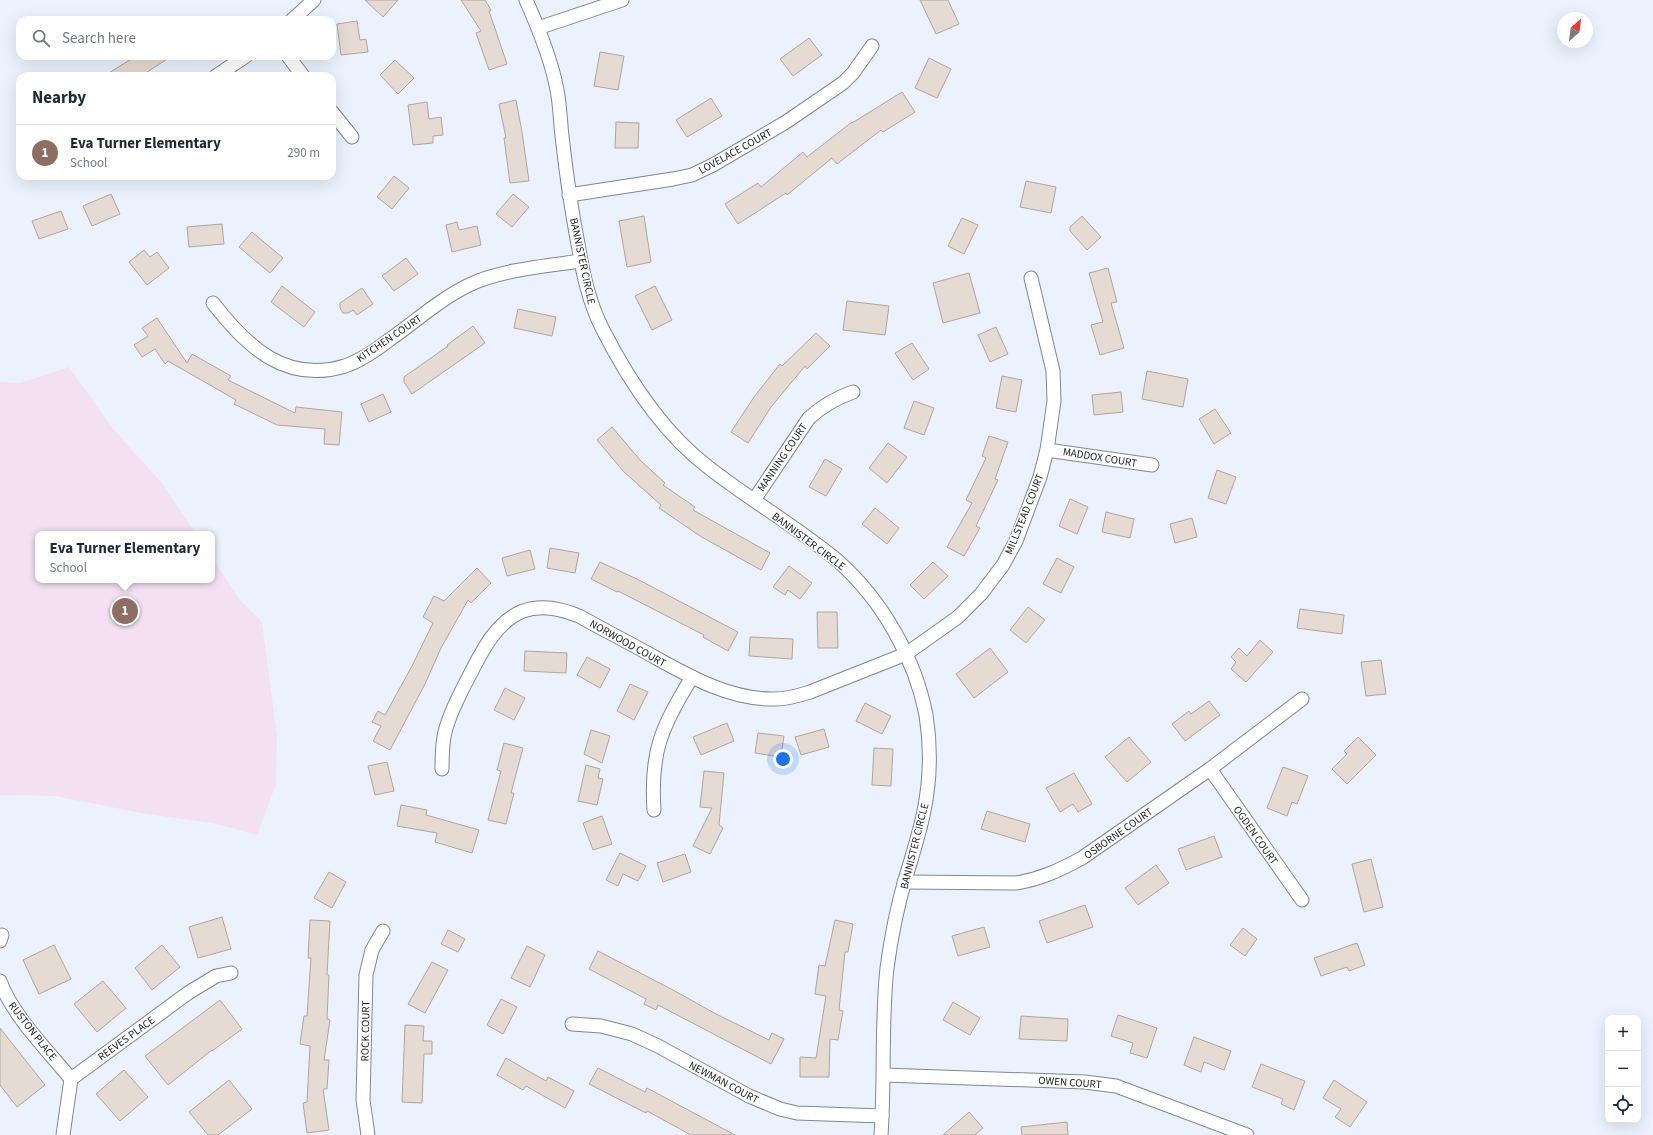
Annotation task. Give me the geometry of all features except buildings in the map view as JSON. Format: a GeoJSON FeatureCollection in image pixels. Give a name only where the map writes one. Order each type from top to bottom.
{"type":"FeatureCollection","features":[{"type":"Feature","properties":{"kind":"street"},"geometry":{"type":"LineString","coordinates":[[296,16],[314,0]]}},
{"type":"Feature","properties":{"kind":"street","name":"BANNISTER CIRCLE"},"geometry":{"type":"LineString","coordinates":[[526,0],[538,28],[556,85],[569,194],[581,261],[592,306],[602,329],[644,399],[668,429],[705,465],[820,547],[855,578],[877,605],[906,654],[919,688],[926,718],[929,748],[928,779],[924,811],[904,882],[887,968],[883,1040],[884,1075],[881,1135]]}},
{"type":"Feature","properties":{"kind":"street"},"geometry":{"type":"LineString","coordinates":[[538,28],[622,0]]}},
{"type":"Feature","properties":{"kind":"street","name":"LOVELACE COURT"},"geometry":{"type":"LineString","coordinates":[[569,194],[673,179],[692,175],[713,165],[786,122],[843,83],[853,73],[872,46]]}},
{"type":"Feature","properties":{"kind":"street"},"geometry":{"type":"LineString","coordinates":[[222,72],[240,60]]}},
{"type":"Feature","properties":{"kind":"street"},"geometry":{"type":"LineString","coordinates":[[291,60],[300,72]]}},
{"type":"Feature","properties":{"kind":"street"},"geometry":{"type":"LineString","coordinates":[[336,117],[352,137]]}},
{"type":"Feature","properties":{"kind":"street","name":"KITCHEN COURT"},"geometry":{"type":"LineString","coordinates":[[214,303],[226,319],[248,341],[268,357],[278,363],[292,368],[305,371],[320,370],[346,366],[358,360],[388,341],[453,294],[469,285],[482,280],[533,268],[581,261]]}},
{"type":"Feature","properties":{"kind":"street","name":"MILLSTEAD COURT"},"geometry":{"type":"LineString","coordinates":[[906,654],[958,617],[981,594],[1003,565],[1016,541],[1040,477],[1047,450],[1054,385],[1050,356],[1031,278]]}},
{"type":"Feature","properties":{"kind":"street","name":"MANNING COURT"},"geometry":{"type":"LineString","coordinates":[[754,500],[809,418],[832,400],[853,392]]}},
{"type":"Feature","properties":{"kind":"street","name":"MADDOX COURT"},"geometry":{"type":"LineString","coordinates":[[1047,450],[1152,465]]}},
{"type":"Feature","properties":{"kind":"street","name":"NORWOOD COURT"},"geometry":{"type":"LineString","coordinates":[[442,769],[442,746],[451,712],[486,644],[510,618],[523,611],[547,607],[561,609],[579,616],[692,678],[748,697],[773,700],[784,699],[810,692],[906,654]]}},
{"type":"Feature","properties":{"kind":"street"},"geometry":{"type":"LineString","coordinates":[[654,810],[654,761],[659,741],[666,723],[692,678]]}},
{"type":"Feature","properties":{"kind":"street","name":"OSBORNE COURT"},"geometry":{"type":"LineString","coordinates":[[904,882],[1016,883],[1046,876],[1061,870],[1082,858],[1210,769],[1302,698]]}},
{"type":"Feature","properties":{"kind":"street","name":"OGDEN COURT"},"geometry":{"type":"LineString","coordinates":[[1210,769],[1302,900]]}},
{"type":"Feature","properties":{"kind":"street","name":"ROCK COURT"},"geometry":{"type":"LineString","coordinates":[[368,1135],[364,1100],[366,975],[372,950],[383,931]]}},
{"type":"Feature","properties":{"kind":"street","name":"REEVES PLACE"},"geometry":{"type":"LineString","coordinates":[[71,1079],[188,993],[216,976],[231,973]]}},
{"type":"Feature","properties":{"kind":"street","name":"RUSTON PLACE"},"geometry":{"type":"LineString","coordinates":[[0,981],[8,998],[24,1022],[71,1079]]}},
{"type":"Feature","properties":{"kind":"street","name":"NEWMAN COURT"},"geometry":{"type":"LineString","coordinates":[[572,1024],[601,1026],[632,1034],[658,1046],[749,1096],[780,1109],[797,1113],[882,1116]]}},
{"type":"Feature","properties":{"kind":"street","name":"OWEN COURT"},"geometry":{"type":"LineString","coordinates":[[884,1075],[1085,1082],[1116,1086],[1247,1135]]}},
{"type":"Feature","properties":{"kind":"street"},"geometry":{"type":"LineString","coordinates":[[60,1134],[71,1079]]}},
{"type":"Feature","properties":{"kind":"shaded area"},"geometry":{"type":"Polygon","coordinates":[[[69,367],[114,430],[161,482],[194,531],[35,531],[35,583],[215,583],[215,562],[239,599],[262,622],[277,736],[276,784],[257,835],[213,823],[146,814],[55,796],[0,795],[0,382],[20,383],[69,367]]]}},
{"type":"Feature","properties":{"kind":"place","name":"Eva Turner Elementary"},"geometry":{"type":"Point","coordinates":[125,611]}}]}
